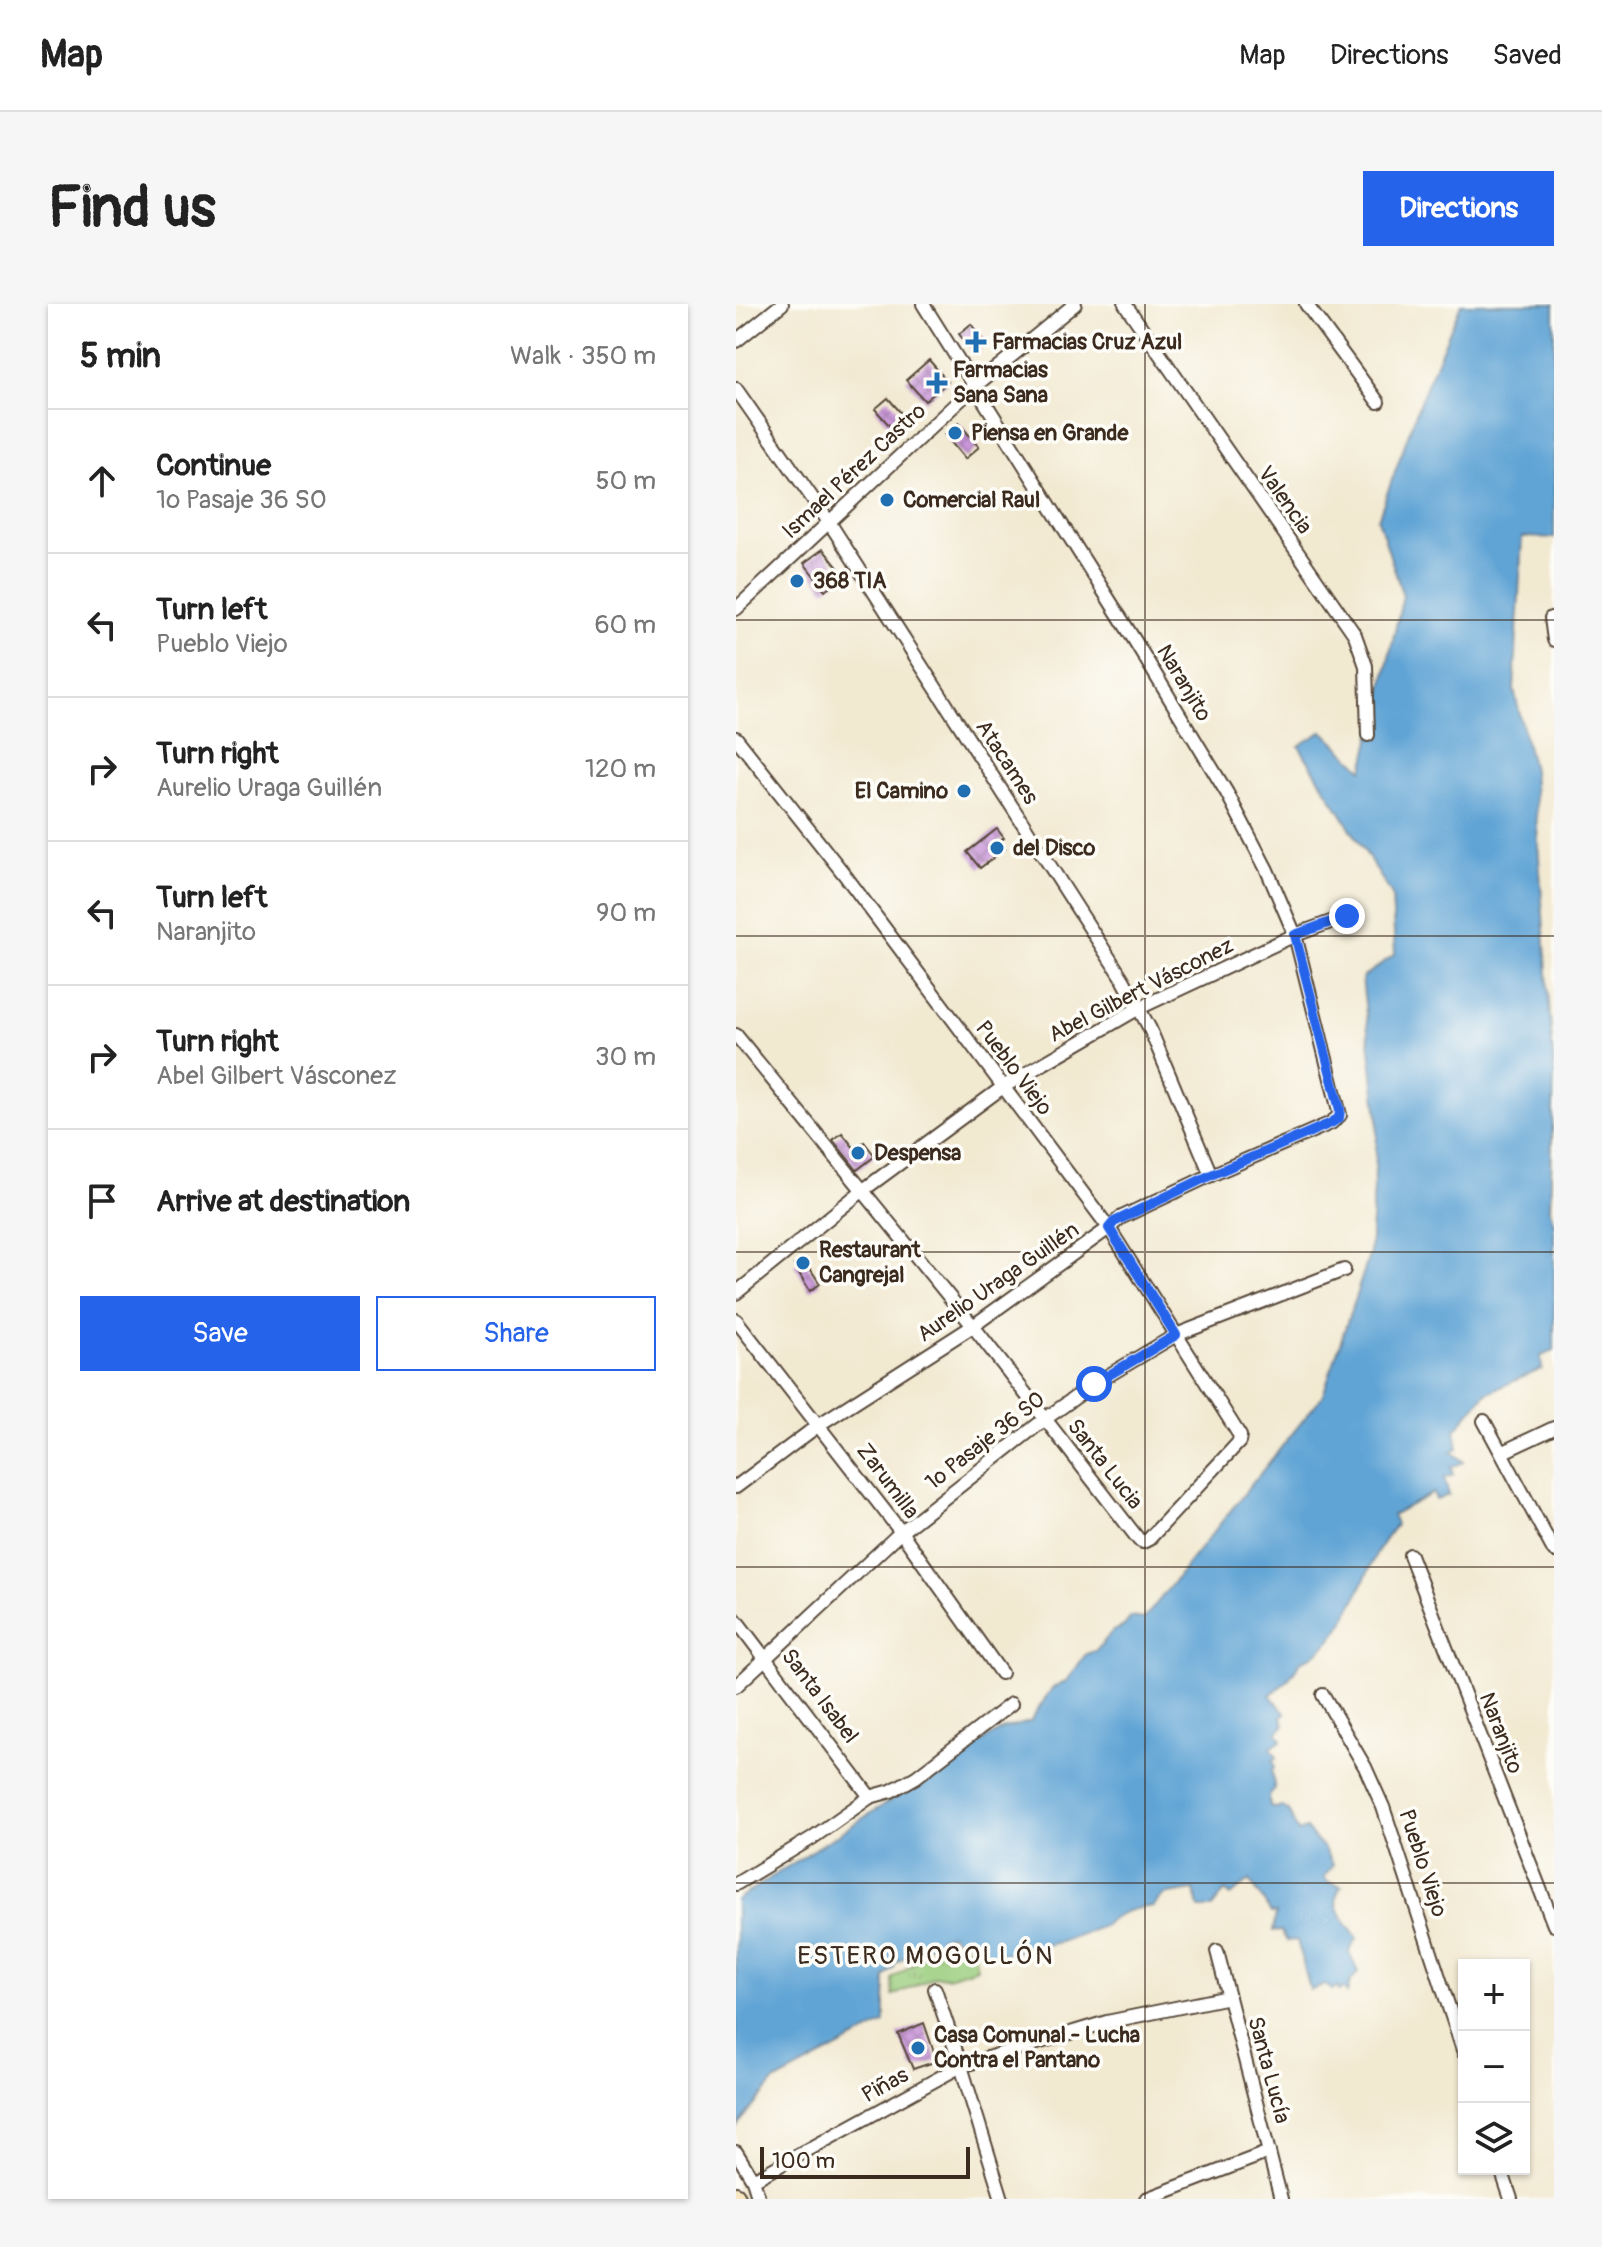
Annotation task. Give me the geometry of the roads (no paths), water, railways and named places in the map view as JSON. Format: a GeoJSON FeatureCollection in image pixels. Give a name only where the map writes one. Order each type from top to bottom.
{"type":"FeatureCollection","features":[{"type":"Feature","properties":{"kind":"street"},"geometry":{"type":"LineString","coordinates":[[736,341],[782,304]]}},
{"type":"Feature","properties":{"kind":"street","name":"Naranjito"},"geometry":{"type":"LineString","coordinates":[[923,304],[1227,793],[1267,870],[1295,935],[1340,1115]]}},
{"type":"Feature","properties":{"kind":"street","name":"Ismael Pérez Castro"},"geometry":{"type":"LineString","coordinates":[[736,609],[975,386],[1075,304]]}},
{"type":"Feature","properties":{"kind":"street","name":"Valencia"},"geometry":{"type":"LineString","coordinates":[[1125,304],[1355,635],[1366,666],[1368,735]]}},
{"type":"Feature","properties":{"kind":"street"},"geometry":{"type":"LineString","coordinates":[[1306,304],[1378,402]]}},
{"type":"Feature","properties":{"kind":"street","name":"Atacames"},"geometry":{"type":"LineString","coordinates":[[736,389],[829,522],[1139,1008],[1211,1175]]}},
{"type":"Feature","properties":{"kind":"street"},"geometry":{"type":"LineString","coordinates":[[1551,618],[1554,640]]}},
{"type":"Feature","properties":{"kind":"street","name":"Pueblo Viejo"},"geometry":{"type":"LineString","coordinates":[[736,738],[844,874],[1109,1228],[1240,1436],[1239,1442],[1143,1542]]}},
{"type":"Feature","properties":{"kind":"street","name":"Abel Gilbert Vásconez"},"geometry":{"type":"LineString","coordinates":[[736,1293],[862,1191],[1003,1087],[1139,1008],[1295,935],[1347,916]]}},
{"type":"Feature","properties":{"kind":"street","name":"Santa Lucia"},"geometry":{"type":"LineString","coordinates":[[736,1035],[973,1326],[1143,1542]]}},
{"type":"Feature","properties":{"kind":"street","name":"Aurelio Uraga Guillén"},"geometry":{"type":"LineString","coordinates":[[736,1487],[820,1424],[973,1326],[1120,1218],[1331,1123],[1340,1115]]}},
{"type":"Feature","properties":{"kind":"street","name":"1º Pasaje 36 SO"},"geometry":{"type":"LineString","coordinates":[[736,1686],[901,1532],[1045,1419],[1119,1368],[1176,1335],[1344,1270]]}},
{"type":"Feature","properties":{"kind":"street","name":"Zarumilla"},"geometry":{"type":"LineString","coordinates":[[736,1320],[820,1424],[1001,1673]]}},
{"type":"Feature","properties":{"kind":"street"},"geometry":{"type":"LineString","coordinates":[[1484,1421],[1554,1551]]}},
{"type":"Feature","properties":{"kind":"street"},"geometry":{"type":"LineString","coordinates":[[1503,1452],[1554,1428]]}},
{"type":"Feature","properties":{"kind":"street","name":"Naranjito"},"geometry":{"type":"LineString","coordinates":[[1410,1555],[1554,1925]]}},
{"type":"Feature","properties":{"kind":"street","name":"Santa Isabel"},"geometry":{"type":"LineString","coordinates":[[736,1620],[870,1797]]}},
{"type":"Feature","properties":{"kind":"street","name":"Pueblo Viejo"},"geometry":{"type":"LineString","coordinates":[[1323,1695],[1365,1767],[1383,1807],[1458,2035]]}},
{"type":"Feature","properties":{"kind":"street"},"geometry":{"type":"LineString","coordinates":[[736,1884],[812,1838],[870,1797],[891,1791],[916,1777],[1011,1704]]}},
{"type":"Feature","properties":{"kind":"street","name":"Santa Lucía"},"geometry":{"type":"LineString","coordinates":[[1217,1951],[1281,2199]]}},
{"type":"Feature","properties":{"kind":"street"},"geometry":{"type":"LineString","coordinates":[[935,1989],[1002,2199]]}},
{"type":"Feature","properties":{"kind":"street","name":"Piñas"},"geometry":{"type":"LineString","coordinates":[[753,2180],[961,2066],[1107,2022],[1229,1997]]}},
{"type":"Feature","properties":{"kind":"street"},"geometry":{"type":"LineString","coordinates":[[736,2152],[753,2180],[759,2199]]}},
{"type":"Feature","properties":{"kind":"street"},"geometry":{"type":"LineString","coordinates":[[1146,2199],[1269,2152]]}},
{"type":"Feature","properties":{"kind":"street"},"geometry":{"type":"LineString","coordinates":[[1503,2175],[1511,2199]]}},
{"type":"Feature","properties":{"kind":"water"},"geometry":{"type":"Polygon","coordinates":[[[1461,304],[1554,304],[1554,538],[1522,537],[1514,690],[1533,770],[1554,1074],[1550,1210],[1554,1224],[1554,1351],[1541,1356],[1542,1369],[1486,1393],[1455,1430],[1458,1449],[1452,1452],[1464,1462],[1451,1467],[1453,1475],[1444,1478],[1449,1495],[1436,1500],[1433,1493],[1392,1515],[1396,1525],[1380,1548],[1338,1630],[1328,1644],[1302,1660],[1287,1681],[1270,1695],[1285,1713],[1282,1717],[1284,1726],[1277,1733],[1282,1740],[1271,1748],[1277,1758],[1273,1760],[1275,1790],[1270,1796],[1270,1805],[1271,1808],[1283,1807],[1289,1812],[1298,1832],[1306,1829],[1324,1849],[1333,1865],[1324,1877],[1328,1882],[1342,1886],[1336,1899],[1337,1906],[1357,1938],[1349,1953],[1358,1972],[1350,1982],[1347,1993],[1343,1988],[1332,1990],[1326,1985],[1310,1990],[1297,1940],[1287,1941],[1281,1931],[1273,1931],[1276,1913],[1271,1913],[1250,1880],[1231,1896],[1225,1891],[1212,1908],[1199,1908],[1194,1890],[1163,1895],[1153,1907],[1126,1912],[1104,1926],[1060,1942],[991,1956],[978,1943],[970,1940],[960,1942],[950,1934],[940,1938],[941,1943],[924,1947],[895,1963],[885,1977],[885,2023],[774,2082],[736,2127],[736,1900],[1003,1729],[1030,1722],[1052,1688],[1067,1681],[1086,1654],[1097,1650],[1112,1632],[1124,1626],[1131,1617],[1144,1619],[1323,1395],[1370,1253],[1378,1119],[1362,978],[1395,954],[1392,895],[1299,746],[1323,731],[1363,770],[1403,596],[1378,519],[1421,399],[1461,304]]]}},
{"type":"Feature","properties":{"kind":"place","name":"Farmacias Cruz Azul"},"geometry":{"type":"Point","coordinates":[976,342]}},
{"type":"Feature","properties":{"kind":"place","name":"Farmacias Sana Sana"},"geometry":{"type":"Point","coordinates":[937,383]}},
{"type":"Feature","properties":{"kind":"place","name":"Piensa en Grande"},"geometry":{"type":"Point","coordinates":[955,433]}},
{"type":"Feature","properties":{"kind":"place","name":"Comercial Raul"},"geometry":{"type":"Point","coordinates":[887,500]}},
{"type":"Feature","properties":{"kind":"place","name":"368 TIA"},"geometry":{"type":"Point","coordinates":[797,581]}},
{"type":"Feature","properties":{"kind":"place","name":"El Camino"},"geometry":{"type":"Point","coordinates":[964,791]}},
{"type":"Feature","properties":{"kind":"place","name":"del Disco"},"geometry":{"type":"Point","coordinates":[997,848]}},
{"type":"Feature","properties":{"kind":"place","name":"Despensa"},"geometry":{"type":"Point","coordinates":[858,1153]}},
{"type":"Feature","properties":{"kind":"place","name":"Restaurant Cangrejal"},"geometry":{"type":"Point","coordinates":[803,1263]}},
{"type":"Feature","properties":{"kind":"place","name":"Casa Comunal - Lucha Contra el Pantano"},"geometry":{"type":"Point","coordinates":[918,2048]}},
{"type":"Feature","properties":{"kind":"district","name":"ESTERO MOGOLLÓN"},"geometry":{"type":"Point","coordinates":[926,1956]}}]}
